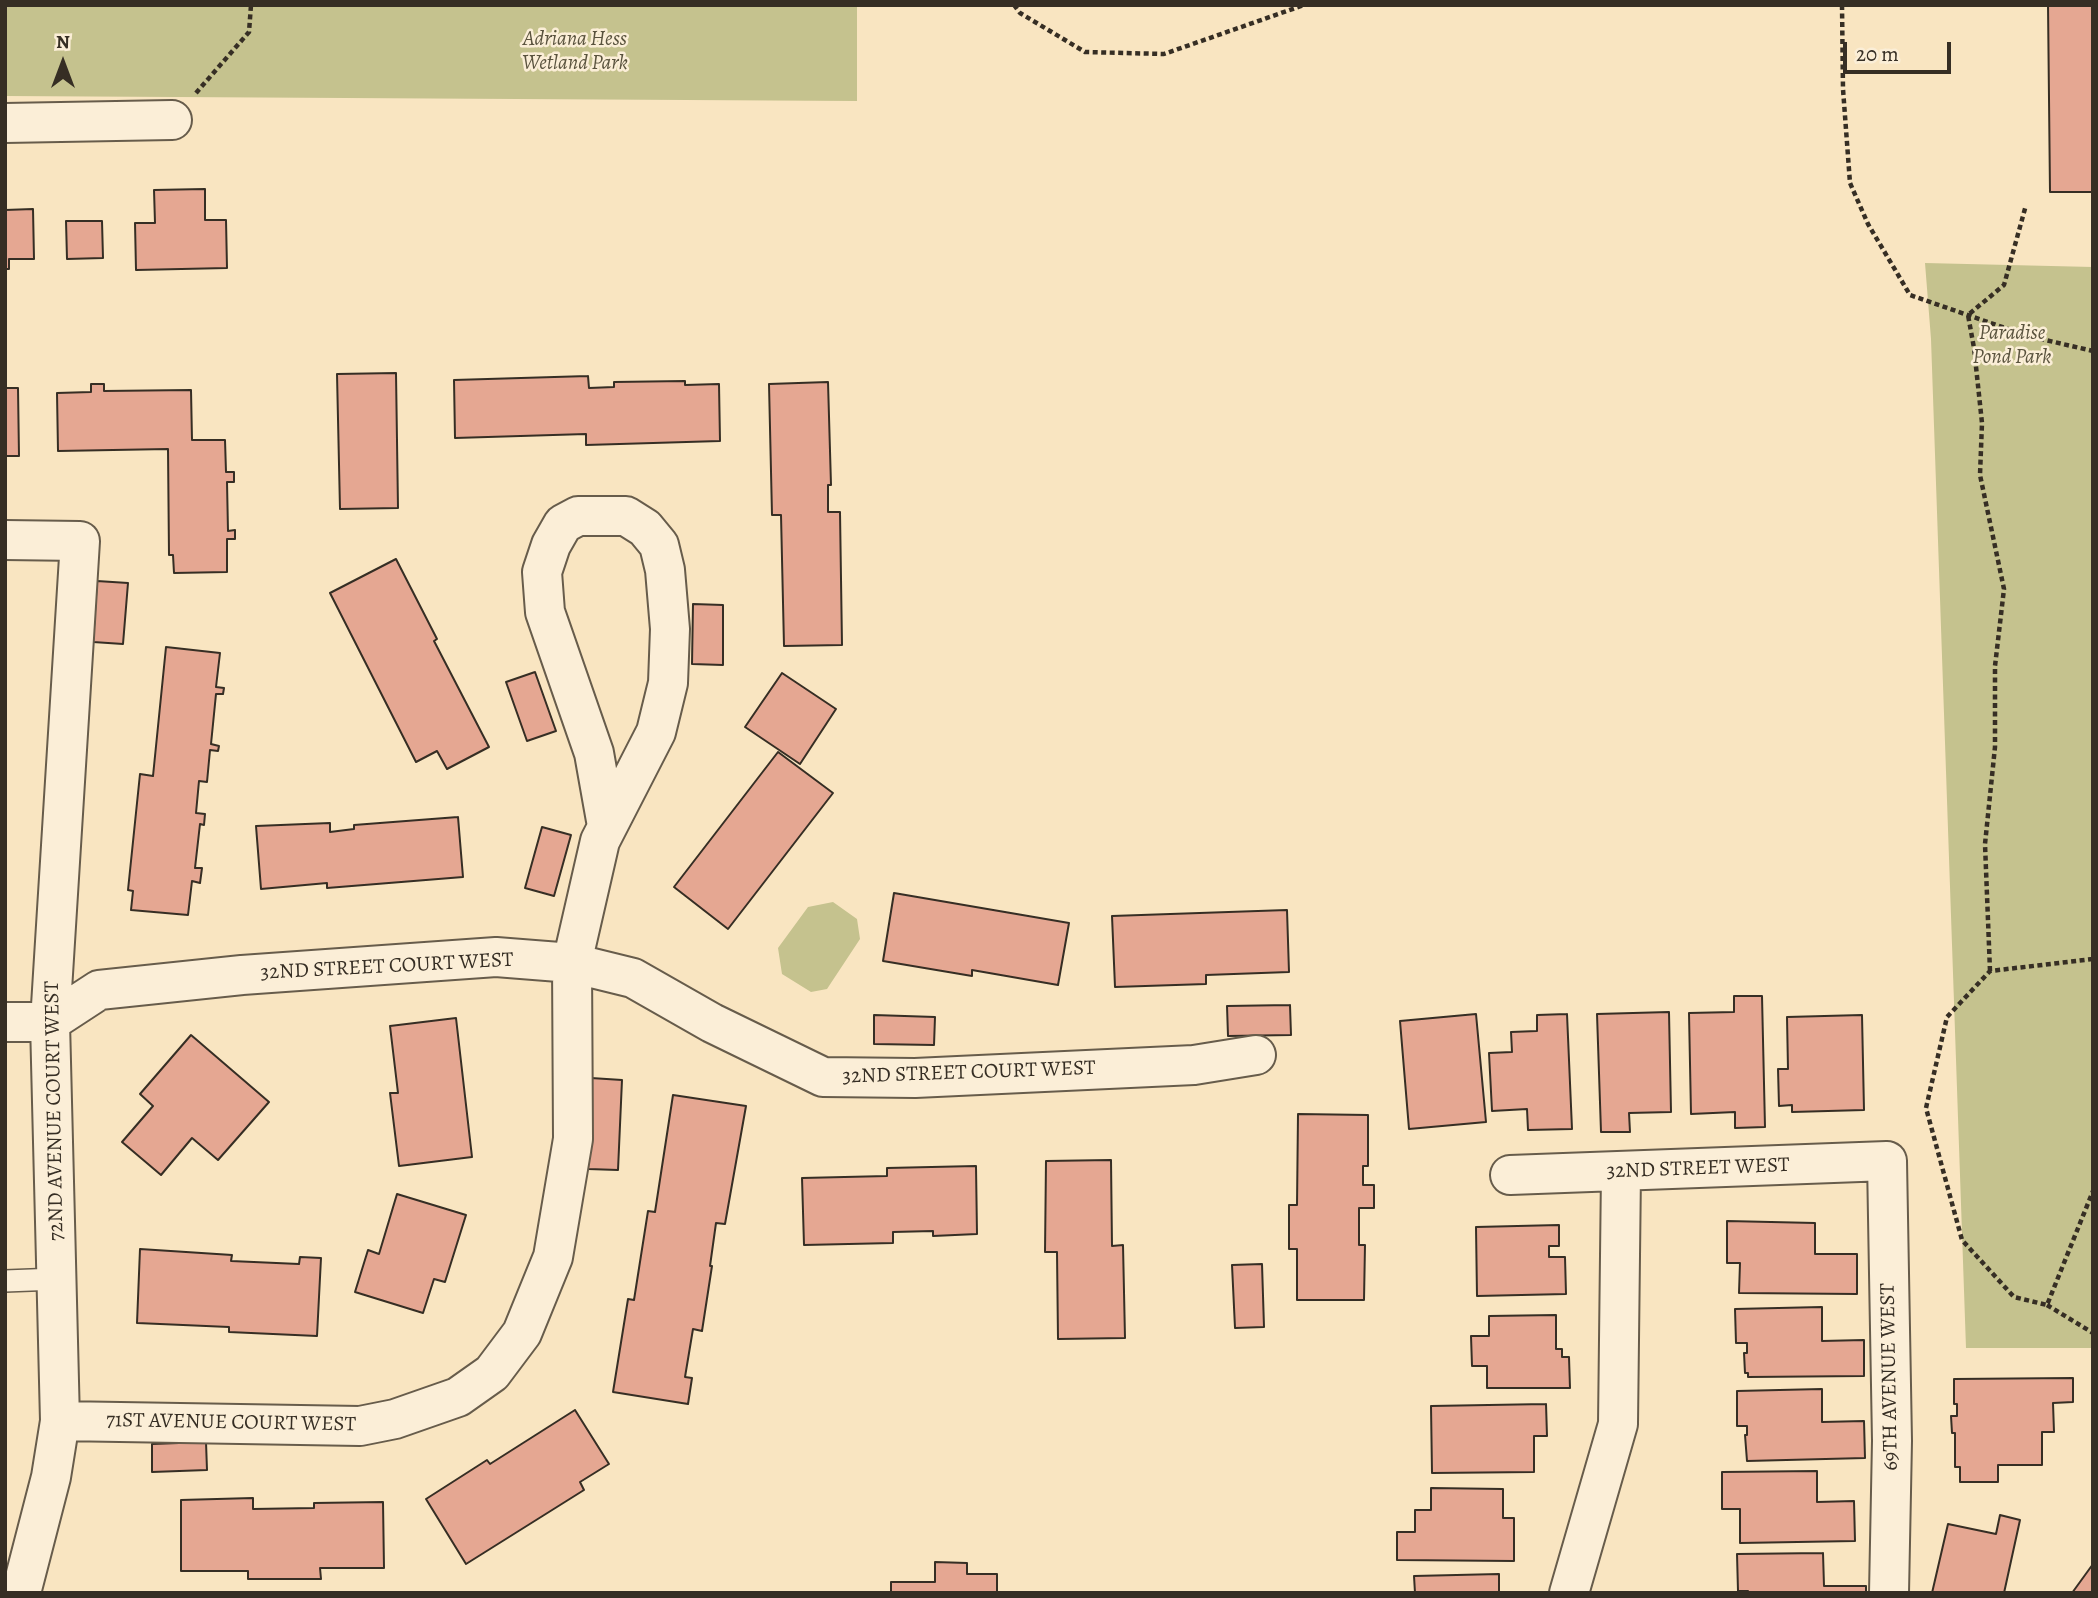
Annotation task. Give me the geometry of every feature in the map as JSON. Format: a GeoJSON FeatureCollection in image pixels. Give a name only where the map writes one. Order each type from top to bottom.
{"type":"FeatureCollection","features":[{"type":"Feature","properties":{"kind":"street"},"geometry":{"type":"LineString","coordinates":[[5,123],[172,120]]}},
{"type":"Feature","properties":{"kind":"street","name":"71ST AVENUE COURT WEST"},"geometry":{"type":"LineString","coordinates":[[60,1421],[360,1426],[394,1419],[458,1397],[492,1373],[522,1333],[553,1257],[573,1139],[572,963],[600,841],[656,733],[668,683],[670,629],[665,570],[659,545],[645,528],[626,516],[578,516],[563,524],[551,545],[542,572],[545,612],[594,753],[607,826]]}},
{"type":"Feature","properties":{"kind":"street","name":"72ND AVENUE COURT WEST"},"geometry":{"type":"LineString","coordinates":[[5,540],[80,541],[50,1022],[60,1421],[51,1477],[21,1593]]}},
{"type":"Feature","properties":{"kind":"street","name":"32ND STREET COURT WEST"},"geometry":{"type":"LineString","coordinates":[[50,1022],[99,990],[242,975],[496,957],[572,963],[633,978],[712,1023],[823,1077],[915,1078],[1194,1065],[1256,1055]]}},
{"type":"Feature","properties":{"kind":"street"},"geometry":{"type":"LineString","coordinates":[[5,1022],[50,1022]]}},
{"type":"Feature","properties":{"kind":"street","name":"32ND STREET WEST"},"geometry":{"type":"LineString","coordinates":[[1510,1175],[1887,1161]]}},
{"type":"Feature","properties":{"kind":"street","name":"69TH AVENUE WEST"},"geometry":{"type":"LineString","coordinates":[[1887,1161],[1892,1441],[1889,1593]]}},
{"type":"Feature","properties":{"kind":"street"},"geometry":{"type":"LineString","coordinates":[[1569,1593],[1618,1424],[1621,1172]]}},
{"type":"Feature","properties":{"kind":"lane"},"geometry":{"type":"LineString","coordinates":[[5,1281],[57,1279]]}},
{"type":"Feature","properties":{"kind":"path"},"geometry":{"type":"LineString","coordinates":[[172,120],[249,32],[251,5]]}},
{"type":"Feature","properties":{"kind":"path"},"geometry":{"type":"LineString","coordinates":[[1014,5],[1020,13],[1085,52],[1164,54],[1304,5]]}},
{"type":"Feature","properties":{"kind":"path"},"geometry":{"type":"LineString","coordinates":[[1842,5],[1843,89],[1850,183],[1874,236],[1910,295],[2028,336],[2093,351]]}},
{"type":"Feature","properties":{"kind":"path"},"geometry":{"type":"LineString","coordinates":[[1968,315],[2004,285],[2026,205]]}},
{"type":"Feature","properties":{"kind":"path"},"geometry":{"type":"LineString","coordinates":[[1968,315],[1982,423],[1980,475],[2004,589],[1995,666],[1995,747],[1985,844],[1990,971]]}},
{"type":"Feature","properties":{"kind":"path"},"geometry":{"type":"LineString","coordinates":[[2093,959],[1990,971],[1947,1017],[1926,1108],[1962,1240],[2014,1297],[2047,1305],[2093,1333]]}},
{"type":"Feature","properties":{"kind":"path"},"geometry":{"type":"LineString","coordinates":[[2047,1305],[2093,1191]]}},
{"type":"Feature","properties":{"kind":"green space","name":"Adriana Hess Wetland Park"},"geometry":{"type":"Polygon","coordinates":[[[5,5],[857,5],[857,101],[5,96],[5,5]]]}},
{"type":"Feature","properties":{"kind":"green space","name":"Paradise Pond Park"},"geometry":{"type":"Polygon","coordinates":[[[1925,263],[2093,267],[2093,1348],[1966,1348],[1931,339],[1925,263]]]}},
{"type":"Feature","properties":{"kind":"green space"},"geometry":{"type":"Polygon","coordinates":[[[833,902],[857,919],[860,939],[827,989],[811,992],[782,974],[778,948],[808,907],[833,902]]]}},
{"type":"Feature","properties":{"kind":"building"},"geometry":{"type":"Polygon","coordinates":[[[2048,5],[2093,5],[2093,192],[2050,192],[2048,5]]]}},
{"type":"Feature","properties":{"kind":"building"},"geometry":{"type":"Polygon","coordinates":[[[205,189],[205,220],[226,220],[227,268],[136,270],[135,223],[155,223],[154,190],[205,189]]]}},
{"type":"Feature","properties":{"kind":"building"},"geometry":{"type":"Polygon","coordinates":[[[33,209],[34,259],[9,259],[9,269],[5,269],[5,210],[33,209]]]}},
{"type":"Feature","properties":{"kind":"building"},"geometry":{"type":"Polygon","coordinates":[[[66,221],[102,221],[103,258],[67,259],[66,221]]]}},
{"type":"Feature","properties":{"kind":"building"},"geometry":{"type":"Polygon","coordinates":[[[396,373],[398,508],[340,509],[337,374],[396,373]]]}},
{"type":"Feature","properties":{"kind":"building"},"geometry":{"type":"Polygon","coordinates":[[[588,376],[589,388],[614,387],[614,382],[685,381],[685,385],[719,384],[720,441],[586,445],[586,434],[455,438],[454,380],[588,376]]]}},
{"type":"Feature","properties":{"kind":"building"},"geometry":{"type":"Polygon","coordinates":[[[828,382],[831,485],[828,485],[828,512],[840,512],[842,645],[784,646],[781,515],[772,515],[769,384],[828,382]]]}},
{"type":"Feature","properties":{"kind":"building"},"geometry":{"type":"Polygon","coordinates":[[[91,384],[104,384],[104,391],[191,390],[192,440],[225,440],[226,472],[234,472],[234,482],[227,482],[228,531],[235,530],[235,539],[227,539],[227,572],[174,573],[173,555],[169,555],[168,449],[58,451],[57,393],[91,392],[91,384]]]}},
{"type":"Feature","properties":{"kind":"building"},"geometry":{"type":"Polygon","coordinates":[[[5,388],[18,388],[19,456],[5,456],[5,388]]]}},
{"type":"Feature","properties":{"kind":"building"},"geometry":{"type":"Polygon","coordinates":[[[396,559],[437,639],[434,641],[489,747],[447,769],[437,751],[416,762],[330,593],[396,559]]]}},
{"type":"Feature","properties":{"kind":"building"},"geometry":{"type":"Polygon","coordinates":[[[97,581],[128,583],[123,644],[93,642],[97,581]]]}},
{"type":"Feature","properties":{"kind":"building"},"geometry":{"type":"Polygon","coordinates":[[[693,604],[723,605],[723,665],[692,664],[693,604]]]}},
{"type":"Feature","properties":{"kind":"building"},"geometry":{"type":"Polygon","coordinates":[[[166,647],[220,653],[216,687],[224,688],[223,694],[216,694],[211,744],[219,746],[218,751],[210,750],[207,782],[199,781],[196,813],[205,814],[204,825],[200,824],[195,868],[202,868],[200,883],[192,881],[188,915],[131,910],[133,891],[128,890],[140,774],[153,776],[166,647]]]}},
{"type":"Feature","properties":{"kind":"building"},"geometry":{"type":"Polygon","coordinates":[[[535,672],[556,731],[527,741],[506,682],[535,672]]]}},
{"type":"Feature","properties":{"kind":"building"},"geometry":{"type":"Polygon","coordinates":[[[782,673],[836,709],[800,764],[745,727],[782,673]]]}},
{"type":"Feature","properties":{"kind":"building"},"geometry":{"type":"Polygon","coordinates":[[[778,752],[833,793],[728,929],[674,887],[778,752]]]}},
{"type":"Feature","properties":{"kind":"building"},"geometry":{"type":"Polygon","coordinates":[[[458,817],[463,877],[327,888],[327,883],[261,889],[256,826],[330,823],[330,832],[354,829],[354,825],[458,817]]]}},
{"type":"Feature","properties":{"kind":"building"},"geometry":{"type":"Polygon","coordinates":[[[542,827],[571,835],[554,896],[525,888],[542,827]]]}},
{"type":"Feature","properties":{"kind":"building"},"geometry":{"type":"Polygon","coordinates":[[[894,893],[1069,923],[1058,985],[972,970],[972,976],[883,961],[894,893]]]}},
{"type":"Feature","properties":{"kind":"building"},"geometry":{"type":"Polygon","coordinates":[[[1287,910],[1289,972],[1206,975],[1206,984],[1115,987],[1112,916],[1287,910]]]}},
{"type":"Feature","properties":{"kind":"building"},"geometry":{"type":"Polygon","coordinates":[[[1734,996],[1762,996],[1765,1127],[1735,1128],[1735,1112],[1691,1114],[1689,1013],[1734,1012],[1734,996]]]}},
{"type":"Feature","properties":{"kind":"building"},"geometry":{"type":"Polygon","coordinates":[[[1290,1005],[1291,1035],[1228,1036],[1227,1006],[1290,1005]]]}},
{"type":"Feature","properties":{"kind":"building"},"geometry":{"type":"Polygon","coordinates":[[[1669,1012],[1671,1112],[1629,1113],[1630,1132],[1601,1132],[1597,1014],[1669,1012]]]}},
{"type":"Feature","properties":{"kind":"building"},"geometry":{"type":"Polygon","coordinates":[[[1476,1014],[1486,1122],[1409,1129],[1400,1021],[1476,1014]]]}},
{"type":"Feature","properties":{"kind":"building"},"geometry":{"type":"Polygon","coordinates":[[[1567,1014],[1572,1129],[1528,1130],[1527,1109],[1492,1111],[1489,1053],[1512,1052],[1511,1032],[1537,1031],[1537,1015],[1567,1014]]]}},
{"type":"Feature","properties":{"kind":"building"},"geometry":{"type":"Polygon","coordinates":[[[874,1015],[935,1017],[934,1045],[874,1044],[874,1015]]]}},
{"type":"Feature","properties":{"kind":"building"},"geometry":{"type":"Polygon","coordinates":[[[1862,1015],[1864,1110],[1792,1112],[1792,1105],[1779,1106],[1778,1069],[1788,1069],[1787,1017],[1862,1015]]]}},
{"type":"Feature","properties":{"kind":"building"},"geometry":{"type":"Polygon","coordinates":[[[456,1018],[472,1157],[399,1166],[390,1093],[398,1093],[390,1026],[456,1018]]]}},
{"type":"Feature","properties":{"kind":"building"},"geometry":{"type":"Polygon","coordinates":[[[191,1035],[269,1102],[218,1160],[192,1138],[161,1175],[122,1142],[153,1106],[140,1094],[191,1035]]]}},
{"type":"Feature","properties":{"kind":"building"},"geometry":{"type":"Polygon","coordinates":[[[591,1078],[622,1080],[618,1170],[588,1169],[591,1078]]]}},
{"type":"Feature","properties":{"kind":"building"},"geometry":{"type":"Polygon","coordinates":[[[673,1095],[746,1106],[725,1224],[716,1223],[702,1331],[693,1329],[685,1377],[692,1378],[688,1404],[613,1392],[628,1299],[634,1300],[648,1211],[655,1212],[673,1095]]]}},
{"type":"Feature","properties":{"kind":"building"},"geometry":{"type":"Polygon","coordinates":[[[1298,1114],[1368,1115],[1368,1166],[1363,1166],[1363,1185],[1374,1185],[1374,1208],[1359,1208],[1359,1245],[1365,1245],[1364,1300],[1297,1300],[1297,1249],[1289,1249],[1289,1205],[1297,1205],[1298,1114]]]}},
{"type":"Feature","properties":{"kind":"building"},"geometry":{"type":"Polygon","coordinates":[[[1111,1160],[1112,1246],[1123,1245],[1125,1338],[1058,1339],[1057,1252],[1045,1252],[1046,1161],[1111,1160]]]}},
{"type":"Feature","properties":{"kind":"building"},"geometry":{"type":"Polygon","coordinates":[[[976,1166],[977,1234],[933,1236],[933,1231],[893,1232],[893,1243],[804,1245],[802,1178],[887,1176],[887,1168],[976,1166]]]}},
{"type":"Feature","properties":{"kind":"building"},"geometry":{"type":"Polygon","coordinates":[[[397,1194],[466,1215],[445,1282],[434,1279],[423,1313],[355,1292],[368,1250],[379,1254],[397,1194]]]}},
{"type":"Feature","properties":{"kind":"building"},"geometry":{"type":"Polygon","coordinates":[[[1727,1221],[1815,1223],[1815,1254],[1857,1254],[1857,1294],[1739,1293],[1740,1263],[1727,1263],[1727,1221]]]}},
{"type":"Feature","properties":{"kind":"building"},"geometry":{"type":"Polygon","coordinates":[[[1559,1225],[1559,1246],[1549,1246],[1549,1257],[1565,1257],[1566,1294],[1477,1296],[1476,1227],[1559,1225]]]}},
{"type":"Feature","properties":{"kind":"building"},"geometry":{"type":"Polygon","coordinates":[[[140,1249],[232,1255],[231,1261],[299,1264],[300,1257],[321,1258],[317,1336],[229,1332],[229,1327],[137,1323],[140,1249]]]}},
{"type":"Feature","properties":{"kind":"building"},"geometry":{"type":"Polygon","coordinates":[[[1262,1264],[1264,1327],[1235,1328],[1232,1265],[1262,1264]]]}},
{"type":"Feature","properties":{"kind":"building"},"geometry":{"type":"Polygon","coordinates":[[[1822,1307],[1822,1341],[1864,1340],[1864,1376],[1748,1377],[1748,1373],[1745,1373],[1744,1353],[1747,1353],[1747,1343],[1736,1343],[1735,1309],[1822,1307]]]}},
{"type":"Feature","properties":{"kind":"building"},"geometry":{"type":"Polygon","coordinates":[[[1556,1315],[1556,1349],[1562,1349],[1562,1357],[1569,1357],[1570,1388],[1487,1388],[1487,1366],[1472,1366],[1471,1336],[1489,1336],[1489,1316],[1556,1315]]]}},
{"type":"Feature","properties":{"kind":"building"},"geometry":{"type":"Polygon","coordinates":[[[2073,1378],[2073,1402],[2053,1403],[2054,1432],[2042,1432],[2042,1465],[1998,1465],[1998,1482],[1960,1482],[1960,1467],[1955,1467],[1955,1433],[1952,1433],[1951,1416],[1957,1416],[1954,1379],[2073,1378]]]}},
{"type":"Feature","properties":{"kind":"building"},"geometry":{"type":"Polygon","coordinates":[[[1822,1389],[1822,1422],[1864,1421],[1865,1458],[1747,1461],[1747,1426],[1737,1426],[1737,1391],[1822,1389]]]}},
{"type":"Feature","properties":{"kind":"building"},"geometry":{"type":"Polygon","coordinates":[[[1546,1404],[1547,1436],[1534,1436],[1534,1472],[1432,1473],[1431,1406],[1546,1404]]]}},
{"type":"Feature","properties":{"kind":"building"},"geometry":{"type":"Polygon","coordinates":[[[575,1410],[609,1464],[580,1482],[584,1490],[466,1564],[426,1499],[487,1460],[490,1464],[575,1410]]]}},
{"type":"Feature","properties":{"kind":"building"},"geometry":{"type":"Polygon","coordinates":[[[206,1442],[207,1470],[152,1472],[152,1444],[206,1442]]]}},
{"type":"Feature","properties":{"kind":"building"},"geometry":{"type":"Polygon","coordinates":[[[1817,1471],[1817,1502],[1854,1501],[1855,1541],[1740,1543],[1740,1509],[1722,1509],[1722,1472],[1817,1471]]]}},
{"type":"Feature","properties":{"kind":"building"},"geometry":{"type":"Polygon","coordinates":[[[1431,1488],[1503,1489],[1503,1518],[1514,1518],[1514,1561],[1397,1560],[1397,1532],[1415,1532],[1415,1510],[1431,1510],[1431,1488]]]}},
{"type":"Feature","properties":{"kind":"building"},"geometry":{"type":"Polygon","coordinates":[[[253,1498],[253,1509],[314,1508],[314,1503],[383,1502],[384,1568],[320,1568],[321,1579],[248,1579],[248,1571],[181,1571],[181,1500],[253,1498]]]}},
{"type":"Feature","properties":{"kind":"building"},"geometry":{"type":"Polygon","coordinates":[[[2000,1515],[2020,1520],[2004,1593],[1932,1593],[1948,1524],[1996,1534],[2000,1515]]]}},
{"type":"Feature","properties":{"kind":"building"},"geometry":{"type":"Polygon","coordinates":[[[1823,1553],[1824,1586],[1866,1586],[1866,1593],[1738,1591],[1737,1554],[1823,1553]]]}},
{"type":"Feature","properties":{"kind":"building"},"geometry":{"type":"Polygon","coordinates":[[[935,1562],[967,1563],[967,1574],[997,1574],[997,1593],[891,1593],[891,1582],[935,1582],[935,1562]]]}},
{"type":"Feature","properties":{"kind":"building"},"geometry":{"type":"Polygon","coordinates":[[[2093,1564],[2093,1593],[2072,1593],[2093,1564]]]}},
{"type":"Feature","properties":{"kind":"building"},"geometry":{"type":"Polygon","coordinates":[[[1499,1574],[1499,1593],[1415,1593],[1414,1576],[1499,1574]]]}}]}
